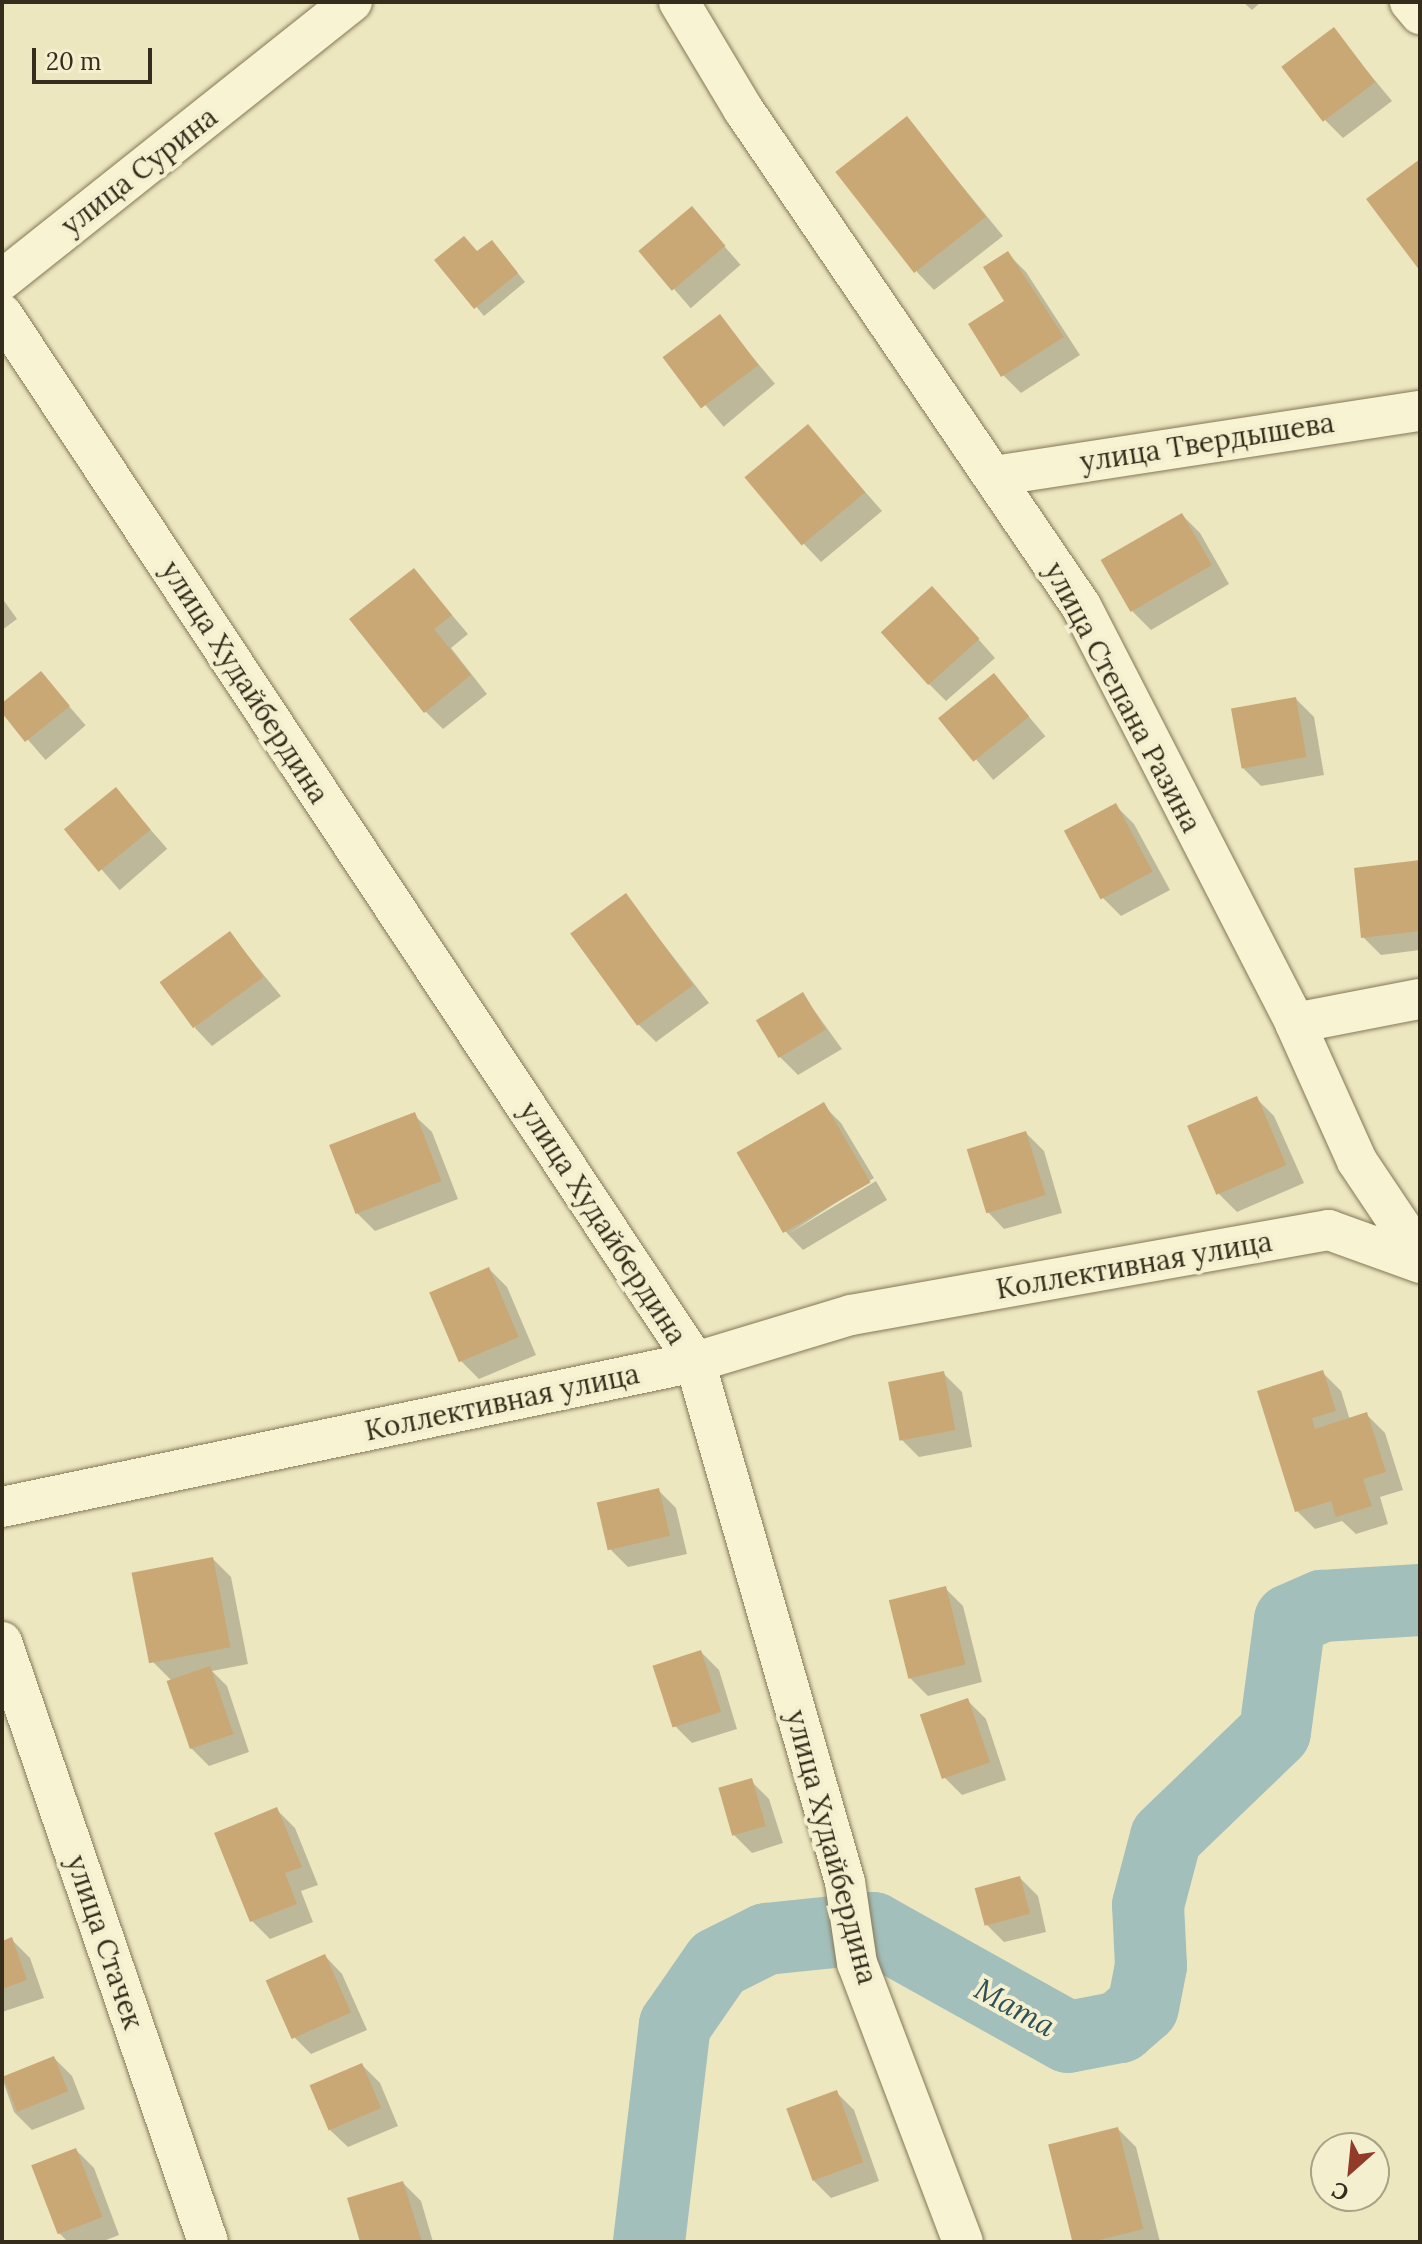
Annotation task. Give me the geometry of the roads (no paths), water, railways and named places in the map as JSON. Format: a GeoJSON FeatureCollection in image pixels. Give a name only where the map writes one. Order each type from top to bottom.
{"type":"FeatureCollection","features":[{"type":"Feature","properties":{"kind":"street","name":"улица Сурина"},"geometry":{"type":"LineString","coordinates":[[2,280],[352,2]]}},
{"type":"Feature","properties":{"kind":"street","name":"улица Степана Разина"},"geometry":{"type":"LineString","coordinates":[[679,2],[743,109],[1081,606],[1295,1023],[1357,1161],[1420,1255]]}},
{"type":"Feature","properties":{"kind":"street"},"geometry":{"type":"LineString","coordinates":[[1410,2],[1420,14]]}},
{"type":"Feature","properties":{"kind":"street","name":"улица Худайбердина"},"geometry":{"type":"LineString","coordinates":[[2,314],[695,1362],[845,1882],[857,1963],[963,2242]]}},
{"type":"Feature","properties":{"kind":"street","name":"улица Твердышева"},"geometry":{"type":"LineString","coordinates":[[994,476],[1420,411]]}},
{"type":"Feature","properties":{"kind":"street"},"geometry":{"type":"LineString","coordinates":[[1295,1023],[1420,999]]}},
{"type":"Feature","properties":{"kind":"street","name":"Коллективная улица"},"geometry":{"type":"LineString","coordinates":[[2,1507],[695,1362],[851,1315],[1329,1230],[1420,1263]]}},
{"type":"Feature","properties":{"kind":"street","name":"улица Стачек"},"geometry":{"type":"LineString","coordinates":[[2,1642],[208,2242]]}},
{"type":"Feature","properties":{"kind":"waterway","name":"Мата"},"geometry":{"type":"LineString","coordinates":[[649,2242],[675,2025],[718,1963],[766,1939],[873,1928],[1068,2037],[1120,2027],[1143,2007],[1151,1966],[1148,1905],[1166,1837],[1275,1732],[1290,1620],[1322,1606],[1420,1600]]}}]}
